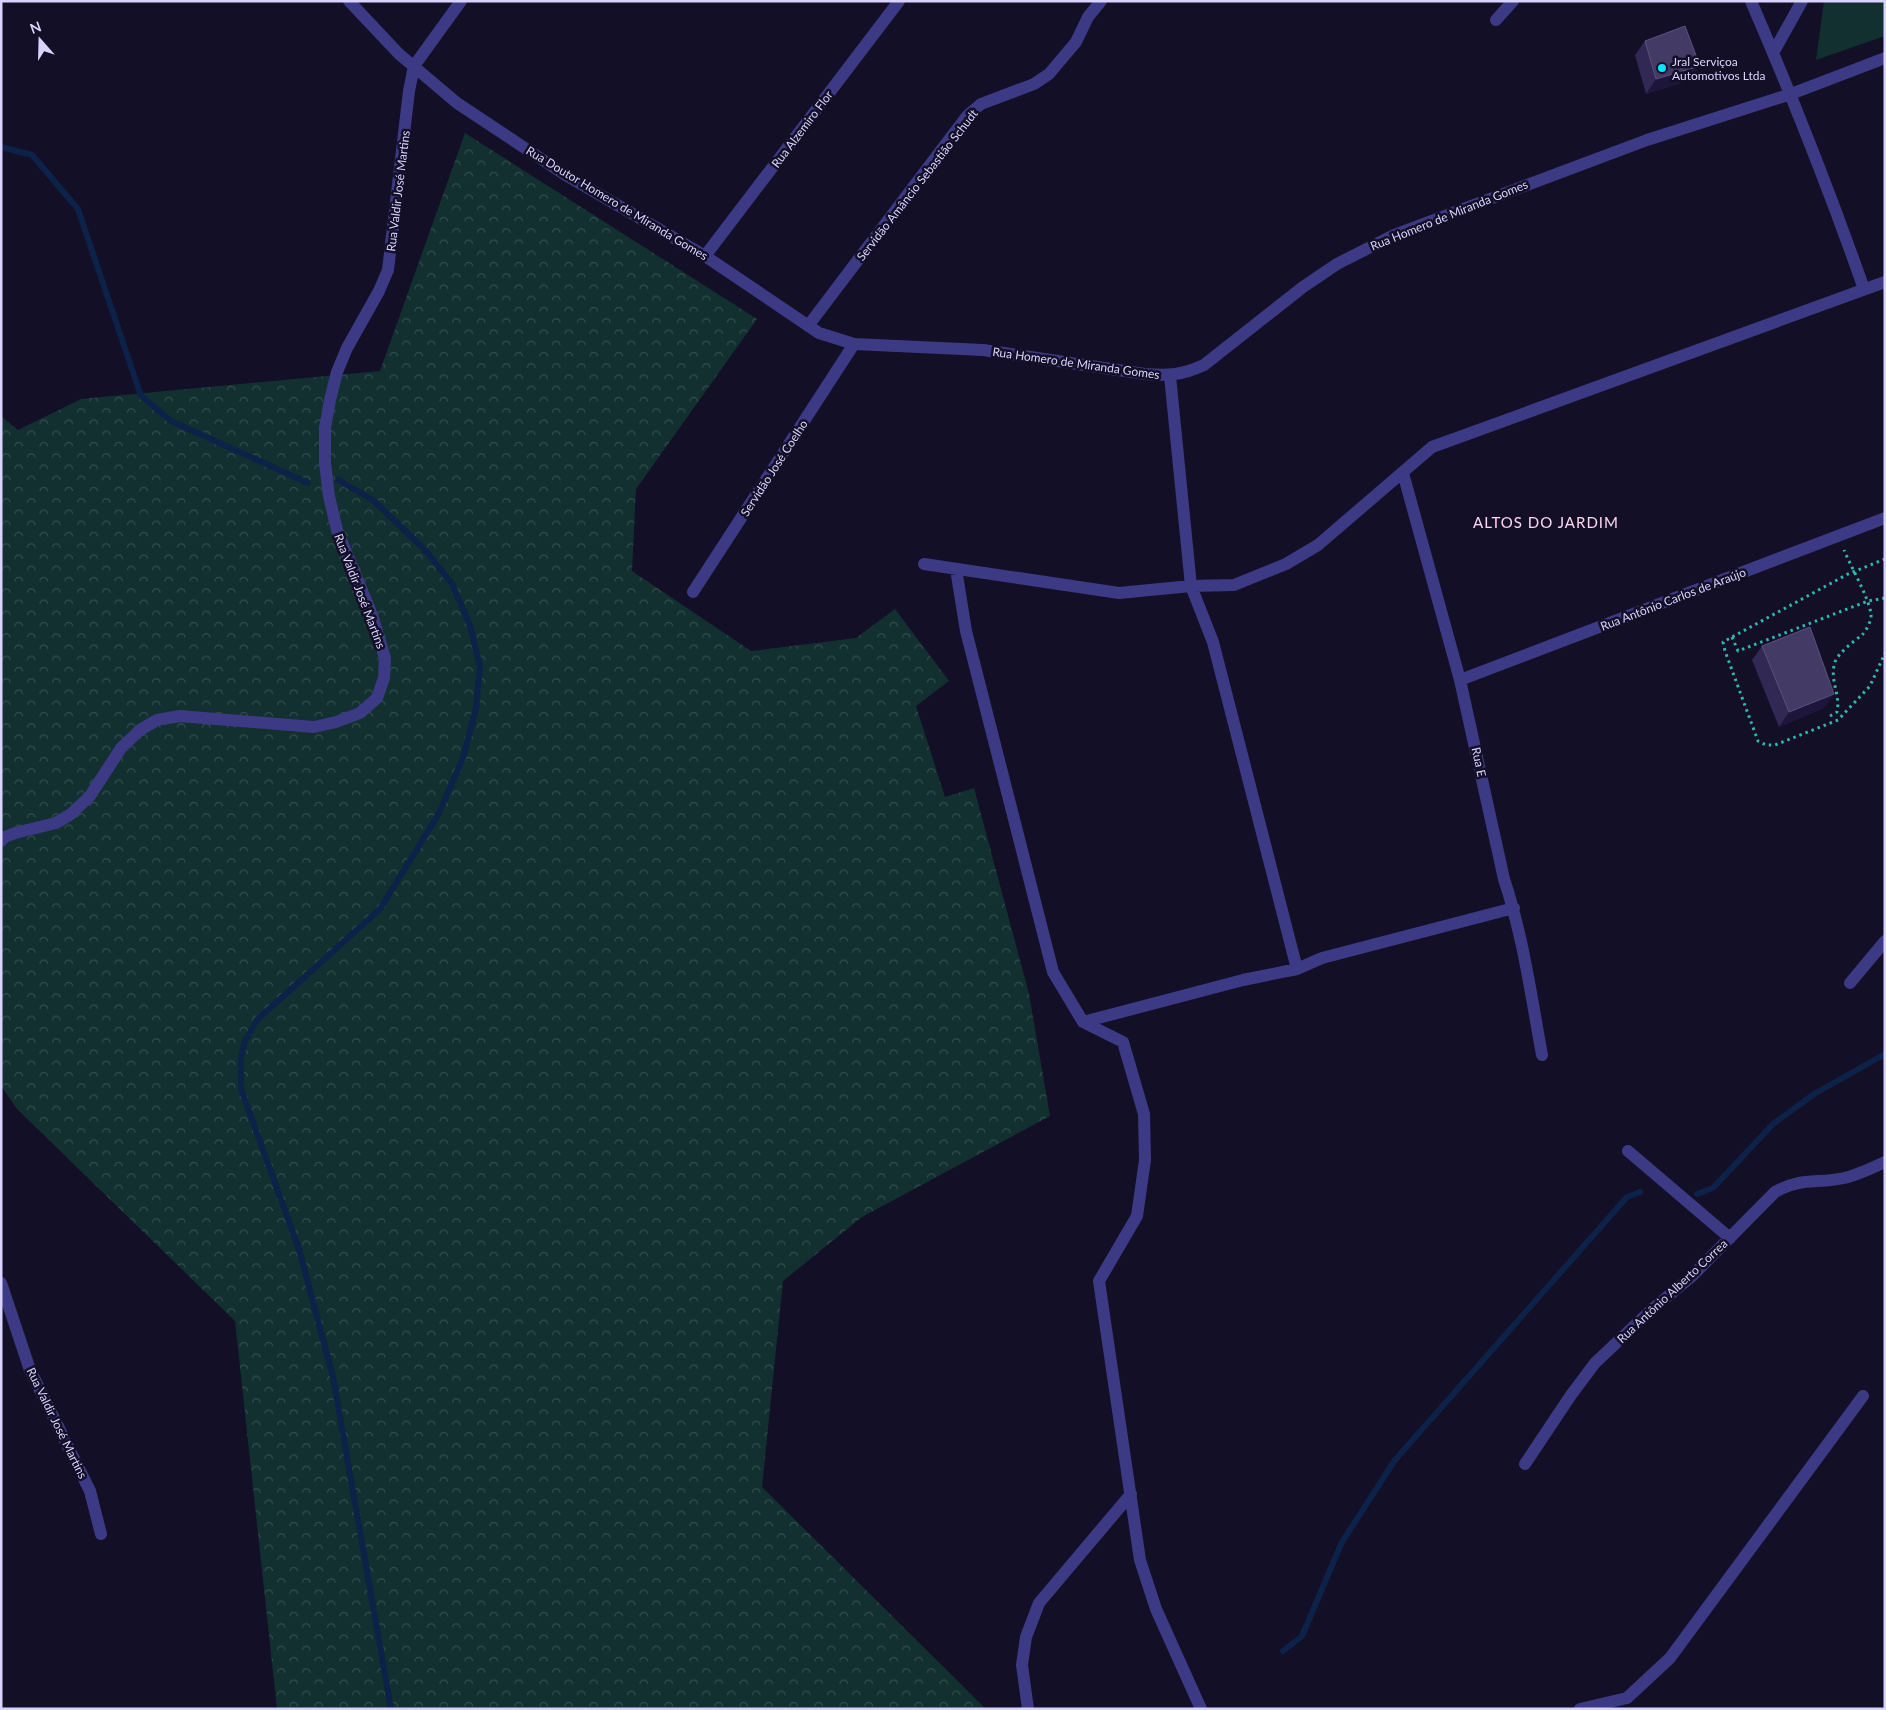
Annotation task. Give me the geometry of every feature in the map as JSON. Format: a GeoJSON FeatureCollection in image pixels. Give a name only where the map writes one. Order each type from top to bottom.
{"type":"FeatureCollection","features":[{"type":"Feature","properties":{"kind":"street","name":"Rua Doutor Homero de Miranda Gomes"},"geometry":{"type":"LineString","coordinates":[[349,1],[399,54],[457,103],[564,174],[705,256],[808,326],[832,338],[854,344]]}},
{"type":"Feature","properties":{"kind":"street"},"geometry":{"type":"LineString","coordinates":[[414,66],[461,1]]}},
{"type":"Feature","properties":{"kind":"street","name":"Rua Alzemiro Flor"},"geometry":{"type":"LineString","coordinates":[[705,256],[900,1]]}},
{"type":"Feature","properties":{"kind":"street","name":"Servidão Amâncio Sebastião Schudt"},"geometry":{"type":"LineString","coordinates":[[808,326],[967,116],[981,104],[1034,84],[1049,74],[1076,42],[1088,17],[1100,1]]}},
{"type":"Feature","properties":{"kind":"street"},"geometry":{"type":"LineString","coordinates":[[1496,20],[1513,1]]}},
{"type":"Feature","properties":{"kind":"street"},"geometry":{"type":"LineString","coordinates":[[1751,1],[1791,94],[1844,231],[1864,289]]}},
{"type":"Feature","properties":{"kind":"street"},"geometry":{"type":"LineString","coordinates":[[1773,52],[1802,1]]}},
{"type":"Feature","properties":{"kind":"street","name":"Rua Homero de Miranda Gomes"},"geometry":{"type":"LineString","coordinates":[[854,344],[983,350],[1145,374],[1170,376],[1186,373],[1204,365],[1337,264],[1394,235],[1647,140],[1791,94],[1885,58]]}},
{"type":"Feature","properties":{"kind":"street","name":"Rua Valdir José Martins"},"geometry":{"type":"LineString","coordinates":[[1,841],[15,833],[56,823],[71,814],[90,796],[121,748],[140,730],[157,720],[180,716],[314,727],[336,722],[360,713],[377,698],[384,678],[386,658],[372,614],[336,530],[326,471],[325,428],[337,372],[347,348],[379,291],[388,270],[409,91],[414,66]]}},
{"type":"Feature","properties":{"kind":"street"},"geometry":{"type":"LineString","coordinates":[[924,564],[1119,593],[1191,586],[1234,585],[1286,564],[1318,546],[1432,447],[1463,434],[1885,282]]}},
{"type":"Feature","properties":{"kind":"street","name":"Servidão José Coelho"},"geometry":{"type":"LineString","coordinates":[[693,592],[854,344]]}},
{"type":"Feature","properties":{"kind":"street"},"geometry":{"type":"LineString","coordinates":[[1170,376],[1191,586],[1213,642],[1297,969]]}},
{"type":"Feature","properties":{"kind":"street","name":"Rua E"},"geometry":{"type":"LineString","coordinates":[[1403,474],[1460,680],[1504,879],[1514,908],[1542,1054]]}},
{"type":"Feature","properties":{"kind":"street","name":"Rua Antônio Carlos de Araújo"},"geometry":{"type":"LineString","coordinates":[[1460,680],[1885,518]]}},
{"type":"Feature","properties":{"kind":"street"},"geometry":{"type":"LineString","coordinates":[[956,569],[966,631],[1053,972],[1083,1022],[1122,1042],[1144,1114],[1145,1160],[1137,1216],[1099,1281],[1140,1560],[1156,1609],[1201,1709]]}},
{"type":"Feature","properties":{"kind":"street"},"geometry":{"type":"LineString","coordinates":[[1083,1022],[1243,980],[1297,969],[1322,958],[1514,908]]}},
{"type":"Feature","properties":{"kind":"street"},"geometry":{"type":"LineString","coordinates":[[1850,983],[1885,942]]}},
{"type":"Feature","properties":{"kind":"street"},"geometry":{"type":"LineString","coordinates":[[1628,1151],[1730,1238]]}},
{"type":"Feature","properties":{"kind":"street","name":"Rua Antônio Alberto Correa"},"geometry":{"type":"LineString","coordinates":[[1525,1464],[1595,1363],[1650,1311],[1691,1277],[1775,1192],[1788,1185],[1806,1181],[1845,1178],[1885,1162]]}},
{"type":"Feature","properties":{"kind":"street","name":"Rua Valdir José Martins"},"geometry":{"type":"LineString","coordinates":[[1,1283],[30,1370],[90,1491],[101,1534]]}},
{"type":"Feature","properties":{"kind":"street"},"geometry":{"type":"LineString","coordinates":[[1580,1709],[1627,1698],[1670,1658],[1863,1396]]}},
{"type":"Feature","properties":{"kind":"street"},"geometry":{"type":"LineString","coordinates":[[1028,1709],[1022,1665],[1026,1637],[1039,1603],[1131,1494]]}},
{"type":"Feature","properties":{"kind":"path"},"geometry":{"type":"LineString","coordinates":[[1830,716],[1837,712],[1839,703],[1833,675],[1836,661],[1864,632],[1872,616],[1868,601],[1838,536]]}},
{"type":"Feature","properties":{"kind":"path"},"geometry":{"type":"LineString","coordinates":[[1885,559],[1853,571],[1723,642],[1758,742],[1766,745],[1774,745],[1838,720],[1870,686],[1885,653]]}},
{"type":"Feature","properties":{"kind":"path"},"geometry":{"type":"LineString","coordinates":[[1732,637],[1738,651],[1868,601],[1885,598]]}},
{"type":"Feature","properties":{"kind":"green space"},"geometry":{"type":"Polygon","coordinates":[[[1824,1],[1885,1],[1885,36],[1816,60],[1824,1]]]}},
{"type":"Feature","properties":{"kind":"green space"},"geometry":{"type":"Polygon","coordinates":[[[465,133],[757,319],[636,489],[632,571],[751,651],[856,638],[895,609],[949,681],[916,706],[945,797],[974,788],[1029,994],[1050,1116],[862,1217],[783,1281],[762,1487],[986,1709],[277,1709],[235,1321],[17,1109],[1,1086],[1,416],[18,430],[81,399],[380,371],[465,133]]]}},
{"type":"Feature","properties":{"kind":"building"},"geometry":{"type":"Polygon","coordinates":[[[1685,26],[1700,66],[1656,79],[1645,41],[1685,26]]]}},
{"type":"Feature","properties":{"kind":"building"},"geometry":{"type":"Polygon","coordinates":[[[1810,627],[1834,694],[1789,712],[1762,646],[1810,627]]]}},
{"type":"Feature","properties":{"kind":"waterway"},"geometry":{"type":"LineString","coordinates":[[1,147],[32,155],[78,209],[141,396],[171,421],[308,483]]}},
{"type":"Feature","properties":{"kind":"waterway"},"geometry":{"type":"LineString","coordinates":[[338,480],[373,500],[426,551],[452,584],[470,625],[480,667],[476,708],[463,758],[438,815],[380,909],[258,1019],[245,1041],[241,1058],[241,1089],[299,1249],[333,1377],[391,1709]]}},
{"type":"Feature","properties":{"kind":"waterway"},"geometry":{"type":"LineString","coordinates":[[1697,1194],[1713,1188],[1773,1124],[1814,1094],[1885,1054]]}},
{"type":"Feature","properties":{"kind":"waterway"},"geometry":{"type":"LineString","coordinates":[[1283,1651],[1302,1636],[1342,1542],[1395,1460],[1627,1197],[1640,1192]]}},
{"type":"Feature","properties":{"kind":"place","name":"Jral Serviçoa Automotivos Ltda"},"geometry":{"type":"Point","coordinates":[1662,68]}},
{"type":"Feature","properties":{"kind":"district","name":"ALTOS DO JARDIM"},"geometry":{"type":"Point","coordinates":[1546,522]}}]}
